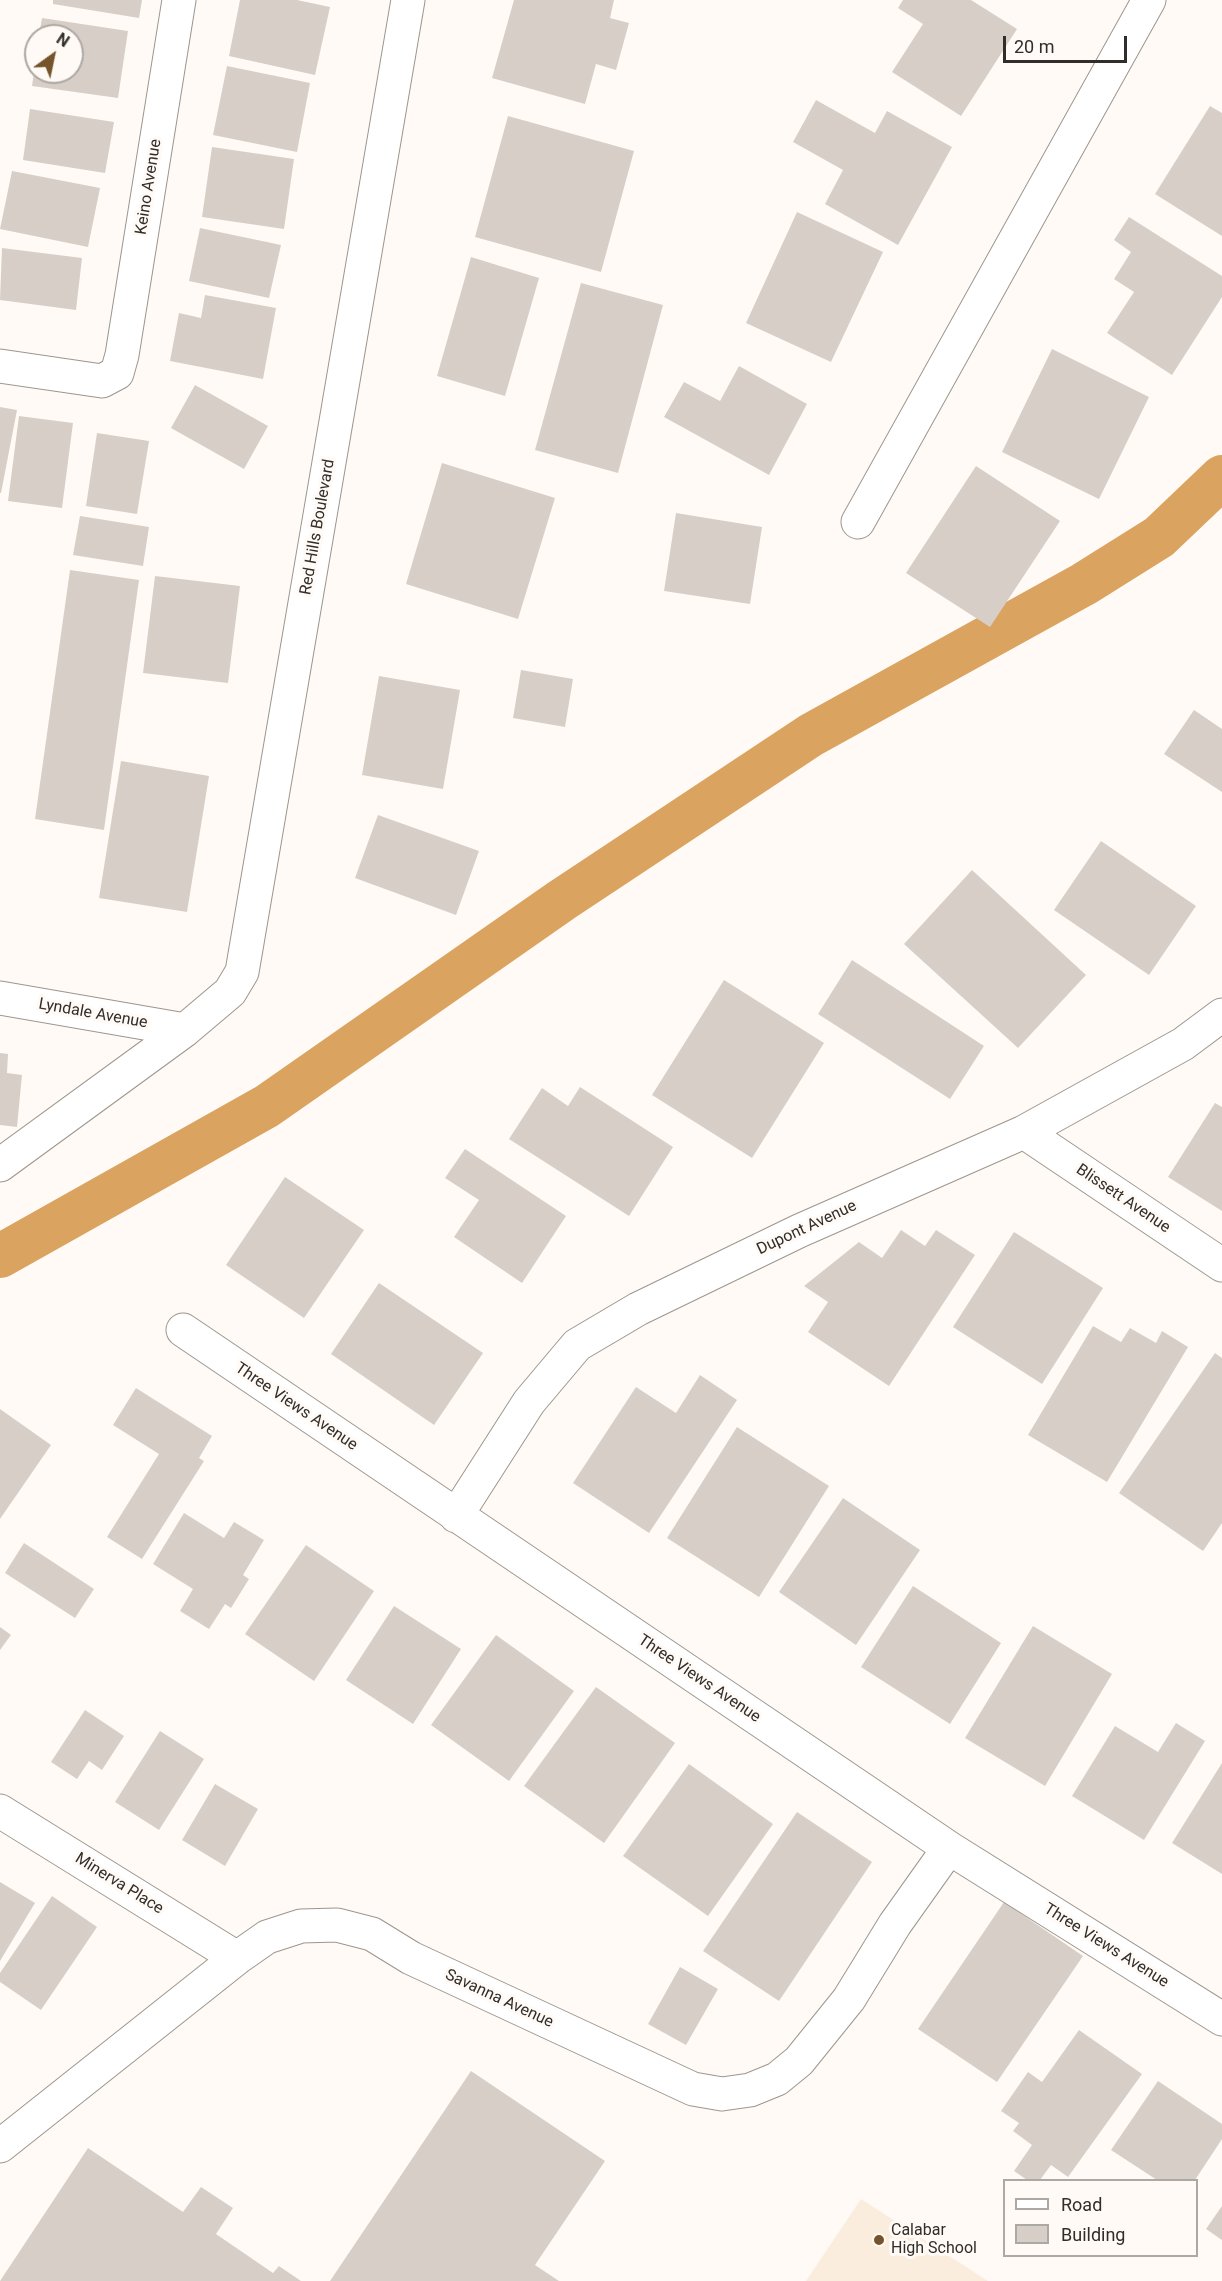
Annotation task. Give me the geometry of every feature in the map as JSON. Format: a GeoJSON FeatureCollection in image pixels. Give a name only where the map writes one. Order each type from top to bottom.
{"type":"FeatureCollection","features":[{"type":"Feature","properties":{"kind":"street","name":"Keino Avenue"},"geometry":{"type":"LineString","coordinates":[[0,366],[102,381],[117,373],[122,355],[179,0]]}},
{"type":"Feature","properties":{"kind":"street","name":"Red Hills Boulevard"},"geometry":{"type":"LineString","coordinates":[[0,1165],[185,1030],[230,992],[242,972],[408,0]]}},
{"type":"Feature","properties":{"kind":"street"},"geometry":{"type":"LineString","coordinates":[[858,522],[1149,0]]}},
{"type":"Feature","properties":{"kind":"street","name":"Lyndale Avenue"},"geometry":{"type":"LineString","coordinates":[[0,998],[185,1030]]}},
{"type":"Feature","properties":{"kind":"street","name":"Dupont Avenue"},"geometry":{"type":"LineString","coordinates":[[456,1516],[529,1402],[577,1346],[638,1309],[788,1236],[1024,1132],[1184,1044],[1222,1015]]}},
{"type":"Feature","properties":{"kind":"street","name":"Blissett Avenue"},"geometry":{"type":"LineString","coordinates":[[1024,1132],[1222,1265]]}},
{"type":"Feature","properties":{"kind":"street","name":"Three Views Avenue"},"geometry":{"type":"LineString","coordinates":[[183,1330],[949,1848],[1222,2019]]}},
{"type":"Feature","properties":{"kind":"street","name":"Minerva Place"},"geometry":{"type":"LineString","coordinates":[[0,1811],[237,1958]]}},
{"type":"Feature","properties":{"kind":"street","name":"Savanna Avenue"},"geometry":{"type":"LineString","coordinates":[[0,2146],[237,1958],[267,1937],[301,1926],[337,1924],[372,1934],[411,1958],[693,2090],[722,2094],[750,2090],[777,2079],[799,2061],[849,1999],[895,1924],[949,1848]]}},
{"type":"Feature","properties":{"kind":"shaded area","name":"Calabar High School"},"geometry":{"type":"Polygon","coordinates":[[[861,2199],[988,2281],[806,2281],[861,2199]]]}},
{"type":"Feature","properties":{"kind":"building"},"geometry":{"type":"Polygon","coordinates":[[[53,0],[142,0],[139,18],[53,4],[53,0]]]}},
{"type":"Feature","properties":{"kind":"building"},"geometry":{"type":"Polygon","coordinates":[[[240,0],[297,0],[330,7],[315,75],[229,56],[240,0]]]}},
{"type":"Feature","properties":{"kind":"building"},"geometry":{"type":"Polygon","coordinates":[[[514,0],[614,0],[610,18],[629,23],[616,70],[596,64],[585,104],[492,78],[514,0]]]}},
{"type":"Feature","properties":{"kind":"building"},"geometry":{"type":"Polygon","coordinates":[[[903,0],[971,0],[1017,29],[961,116],[892,72],[923,24],[898,8],[903,0]]]}},
{"type":"Feature","properties":{"kind":"building"},"geometry":{"type":"Polygon","coordinates":[[[42,18],[82,24],[41,24],[42,18]]]}},
{"type":"Feature","properties":{"kind":"building"},"geometry":{"type":"Polygon","coordinates":[[[84,24],[128,31],[118,98],[32,86],[32,84],[84,84],[84,24]]]}},
{"type":"Feature","properties":{"kind":"building"},"geometry":{"type":"Polygon","coordinates":[[[227,66],[310,83],[297,152],[213,135],[227,66]]]}},
{"type":"Feature","properties":{"kind":"building"},"geometry":{"type":"Polygon","coordinates":[[[816,100],[875,133],[887,111],[952,147],[898,245],[825,204],[843,170],[793,142],[816,100]]]}},
{"type":"Feature","properties":{"kind":"building"},"geometry":{"type":"Polygon","coordinates":[[[1210,106],[1222,113],[1222,236],[1155,194],[1210,106]]]}},
{"type":"Feature","properties":{"kind":"building"},"geometry":{"type":"Polygon","coordinates":[[[30,109],[114,122],[105,173],[23,160],[30,109]]]}},
{"type":"Feature","properties":{"kind":"building"},"geometry":{"type":"Polygon","coordinates":[[[508,116],[634,151],[601,272],[475,237],[508,116]]]}},
{"type":"Feature","properties":{"kind":"building"},"geometry":{"type":"Polygon","coordinates":[[[212,147],[294,159],[284,229],[202,217],[212,147]]]}},
{"type":"Feature","properties":{"kind":"building"},"geometry":{"type":"Polygon","coordinates":[[[12,171],[100,188],[88,247],[0,229],[12,171]]]}},
{"type":"Feature","properties":{"kind":"building"},"geometry":{"type":"Polygon","coordinates":[[[797,212],[883,252],[831,362],[746,323],[797,212]]]}},
{"type":"Feature","properties":{"kind":"building"},"geometry":{"type":"Polygon","coordinates":[[[1129,217],[1222,276],[1222,297],[1172,375],[1107,333],[1134,292],[1114,279],[1131,252],[1114,240],[1129,217]]]}},
{"type":"Feature","properties":{"kind":"building"},"geometry":{"type":"Polygon","coordinates":[[[200,228],[281,245],[269,298],[189,281],[200,228]]]}},
{"type":"Feature","properties":{"kind":"building"},"geometry":{"type":"Polygon","coordinates":[[[2,248],[82,258],[76,310],[0,300],[2,248]]]}},
{"type":"Feature","properties":{"kind":"building"},"geometry":{"type":"Polygon","coordinates":[[[471,257],[539,278],[505,396],[437,376],[471,257]]]}},
{"type":"Feature","properties":{"kind":"building"},"geometry":{"type":"Polygon","coordinates":[[[581,283],[663,305],[618,473],[535,450],[581,283]]]}},
{"type":"Feature","properties":{"kind":"building"},"geometry":{"type":"Polygon","coordinates":[[[205,295],[276,308],[263,379],[170,361],[179,313],[201,318],[205,295]]]}},
{"type":"Feature","properties":{"kind":"building"},"geometry":{"type":"Polygon","coordinates":[[[1052,349],[1149,397],[1099,499],[1002,452],[1052,349]]]}},
{"type":"Feature","properties":{"kind":"building"},"geometry":{"type":"Polygon","coordinates":[[[739,366],[807,404],[769,475],[664,417],[684,382],[720,401],[739,366]]]}},
{"type":"Feature","properties":{"kind":"building"},"geometry":{"type":"Polygon","coordinates":[[[195,385],[268,426],[244,469],[171,428],[195,385]]]}},
{"type":"Feature","properties":{"kind":"building"},"geometry":{"type":"Polygon","coordinates":[[[0,407],[17,410],[1,493],[0,493],[0,407]]]}},
{"type":"Feature","properties":{"kind":"building"},"geometry":{"type":"Polygon","coordinates":[[[19,416],[73,423],[62,508],[8,501],[19,416]]]}},
{"type":"Feature","properties":{"kind":"building"},"geometry":{"type":"Polygon","coordinates":[[[97,433],[149,441],[137,514],[86,506],[97,433]]]}},
{"type":"Feature","properties":{"kind":"building"},"geometry":{"type":"Polygon","coordinates":[[[442,463],[555,498],[518,619],[406,584],[442,463]]]}},
{"type":"Feature","properties":{"kind":"building"},"geometry":{"type":"Polygon","coordinates":[[[976,466],[1060,521],[990,627],[906,573],[976,466]]]}},
{"type":"Feature","properties":{"kind":"building"},"geometry":{"type":"Polygon","coordinates":[[[676,513],[762,527],[750,604],[664,591],[676,513]]]}},
{"type":"Feature","properties":{"kind":"building"},"geometry":{"type":"Polygon","coordinates":[[[80,516],[149,527],[143,566],[73,555],[80,516]]]}},
{"type":"Feature","properties":{"kind":"building"},"geometry":{"type":"Polygon","coordinates":[[[70,570],[139,580],[104,830],[35,819],[70,570]]]}},
{"type":"Feature","properties":{"kind":"building"},"geometry":{"type":"Polygon","coordinates":[[[155,576],[240,586],[228,683],[143,673],[155,576]]]}},
{"type":"Feature","properties":{"kind":"building"},"geometry":{"type":"Polygon","coordinates":[[[521,670],[573,679],[565,727],[513,718],[521,670]]]}},
{"type":"Feature","properties":{"kind":"building"},"geometry":{"type":"Polygon","coordinates":[[[379,676],[460,690],[443,789],[362,775],[379,676]]]}},
{"type":"Feature","properties":{"kind":"building"},"geometry":{"type":"Polygon","coordinates":[[[1194,710],[1222,729],[1222,792],[1164,754],[1194,710]]]}},
{"type":"Feature","properties":{"kind":"building"},"geometry":{"type":"Polygon","coordinates":[[[121,761],[209,776],[187,912],[99,898],[121,761]]]}},
{"type":"Feature","properties":{"kind":"building"},"geometry":{"type":"Polygon","coordinates":[[[378,815],[479,851],[456,915],[355,878],[378,815]]]}},
{"type":"Feature","properties":{"kind":"building"},"geometry":{"type":"Polygon","coordinates":[[[1101,841],[1196,906],[1149,975],[1054,910],[1101,841]]]}},
{"type":"Feature","properties":{"kind":"building"},"geometry":{"type":"Polygon","coordinates":[[[972,870],[1086,975],[1018,1048],[904,944],[972,870]]]}},
{"type":"Feature","properties":{"kind":"building"},"geometry":{"type":"Polygon","coordinates":[[[852,960],[984,1046],[950,1099],[818,1014],[852,960]]]}},
{"type":"Feature","properties":{"kind":"building"},"geometry":{"type":"Polygon","coordinates":[[[724,980],[824,1043],[752,1158],[652,1095],[724,980]]]}},
{"type":"Feature","properties":{"kind":"building"},"geometry":{"type":"Polygon","coordinates":[[[0,1053],[8,1054],[7,1073],[22,1075],[17,1127],[0,1125],[0,1053]]]}},
{"type":"Feature","properties":{"kind":"building"},"geometry":{"type":"Polygon","coordinates":[[[580,1087],[673,1147],[629,1216],[509,1139],[542,1088],[568,1106],[580,1087]]]}},
{"type":"Feature","properties":{"kind":"building"},"geometry":{"type":"Polygon","coordinates":[[[1215,1103],[1222,1107],[1222,1211],[1168,1177],[1215,1103]]]}},
{"type":"Feature","properties":{"kind":"building"},"geometry":{"type":"Polygon","coordinates":[[[465,1149],[566,1216],[522,1283],[454,1237],[479,1200],[445,1178],[465,1149]]]}},
{"type":"Feature","properties":{"kind":"building"},"geometry":{"type":"Polygon","coordinates":[[[285,1177],[364,1230],[304,1318],[226,1265],[285,1177]]]}},
{"type":"Feature","properties":{"kind":"building"},"geometry":{"type":"Polygon","coordinates":[[[901,1230],[925,1246],[936,1230],[975,1255],[889,1386],[808,1332],[828,1302],[804,1286],[859,1242],[882,1258],[901,1230]]]}},
{"type":"Feature","properties":{"kind":"building"},"geometry":{"type":"Polygon","coordinates":[[[1014,1232],[1103,1288],[1042,1384],[953,1327],[1014,1232]]]}},
{"type":"Feature","properties":{"kind":"building"},"geometry":{"type":"Polygon","coordinates":[[[379,1283],[483,1353],[434,1425],[331,1354],[379,1283]]]}},
{"type":"Feature","properties":{"kind":"building"},"geometry":{"type":"Polygon","coordinates":[[[1093,1326],[1121,1342],[1130,1328],[1156,1343],[1162,1331],[1188,1347],[1107,1482],[1028,1435],[1093,1326]]]}},
{"type":"Feature","properties":{"kind":"building"},"geometry":{"type":"Polygon","coordinates":[[[1215,1353],[1222,1358],[1222,1523],[1203,1551],[1119,1493],[1215,1353]]]}},
{"type":"Feature","properties":{"kind":"building"},"geometry":{"type":"Polygon","coordinates":[[[700,1375],[737,1400],[649,1533],[573,1483],[636,1387],[676,1413],[700,1375]]]}},
{"type":"Feature","properties":{"kind":"building"},"geometry":{"type":"Polygon","coordinates":[[[136,1388],[212,1436],[199,1458],[204,1461],[142,1559],[107,1537],[159,1454],[113,1425],[136,1388]]]}},
{"type":"Feature","properties":{"kind":"building"},"geometry":{"type":"Polygon","coordinates":[[[0,1409],[51,1445],[0,1519],[0,1409]]]}},
{"type":"Feature","properties":{"kind":"building"},"geometry":{"type":"Polygon","coordinates":[[[737,1427],[829,1486],[759,1597],[667,1538],[737,1427]]]}},
{"type":"Feature","properties":{"kind":"building"},"geometry":{"type":"Polygon","coordinates":[[[843,1498],[920,1550],[856,1645],[779,1592],[843,1498]]]}},
{"type":"Feature","properties":{"kind":"building"},"geometry":{"type":"Polygon","coordinates":[[[184,1513],[224,1538],[234,1522],[264,1540],[243,1575],[249,1579],[231,1608],[225,1604],[209,1629],[180,1611],[193,1589],[153,1564],[184,1513]]]}},
{"type":"Feature","properties":{"kind":"building"},"geometry":{"type":"Polygon","coordinates":[[[24,1543],[94,1589],[75,1618],[5,1573],[24,1543]]]}},
{"type":"Feature","properties":{"kind":"building"},"geometry":{"type":"Polygon","coordinates":[[[306,1545],[374,1591],[314,1681],[245,1634],[306,1545]]]}},
{"type":"Feature","properties":{"kind":"building"},"geometry":{"type":"Polygon","coordinates":[[[913,1586],[1001,1643],[950,1724],[861,1667],[913,1586]]]}},
{"type":"Feature","properties":{"kind":"building"},"geometry":{"type":"Polygon","coordinates":[[[394,1606],[461,1649],[413,1724],[346,1680],[394,1606]]]}},
{"type":"Feature","properties":{"kind":"building"},"geometry":{"type":"Polygon","coordinates":[[[1033,1626],[1112,1674],[1045,1786],[965,1738],[1033,1626]]]}},
{"type":"Feature","properties":{"kind":"building"},"geometry":{"type":"Polygon","coordinates":[[[0,1627],[11,1635],[0,1650],[0,1627]]]}},
{"type":"Feature","properties":{"kind":"building"},"geometry":{"type":"Polygon","coordinates":[[[496,1635],[574,1691],[509,1781],[431,1725],[496,1635]]]}},
{"type":"Feature","properties":{"kind":"building"},"geometry":{"type":"Polygon","coordinates":[[[596,1687],[675,1743],[604,1843],[524,1786],[596,1687]]]}},
{"type":"Feature","properties":{"kind":"building"},"geometry":{"type":"Polygon","coordinates":[[[85,1710],[124,1736],[102,1770],[89,1761],[77,1779],[51,1762],[85,1710]]]}},
{"type":"Feature","properties":{"kind":"building"},"geometry":{"type":"Polygon","coordinates":[[[1176,1723],[1205,1741],[1144,1840],[1072,1796],[1115,1726],[1158,1752],[1176,1723]]]}},
{"type":"Feature","properties":{"kind":"building"},"geometry":{"type":"Polygon","coordinates":[[[160,1731],[204,1759],[159,1830],[115,1802],[160,1731]]]}},
{"type":"Feature","properties":{"kind":"building"},"geometry":{"type":"Polygon","coordinates":[[[1222,1763],[1222,1874],[1172,1843],[1222,1763]]]}},
{"type":"Feature","properties":{"kind":"building"},"geometry":{"type":"Polygon","coordinates":[[[689,1764],[773,1824],[708,1916],[623,1856],[689,1764]]]}},
{"type":"Feature","properties":{"kind":"building"},"geometry":{"type":"Polygon","coordinates":[[[215,1784],[258,1809],[225,1866],[182,1840],[215,1784]]]}},
{"type":"Feature","properties":{"kind":"building"},"geometry":{"type":"Polygon","coordinates":[[[797,1812],[872,1862],[779,2001],[703,1951],[797,1812]]]}},
{"type":"Feature","properties":{"kind":"building"},"geometry":{"type":"Polygon","coordinates":[[[0,1882],[35,1903],[0,1961],[0,1882]]]}},
{"type":"Feature","properties":{"kind":"building"},"geometry":{"type":"Polygon","coordinates":[[[52,1896],[97,1927],[41,2010],[0,1982],[0,1973],[52,1896]]]}},
{"type":"Feature","properties":{"kind":"building"},"geometry":{"type":"Polygon","coordinates":[[[1004,1902],[1083,1956],[997,2082],[918,2029],[1004,1902]]]}},
{"type":"Feature","properties":{"kind":"building"},"geometry":{"type":"Polygon","coordinates":[[[680,1967],[718,1989],[686,2045],[648,2024],[680,1967]]]}},
{"type":"Feature","properties":{"kind":"building"},"geometry":{"type":"Polygon","coordinates":[[[1079,2030],[1142,2074],[1068,2177],[1051,2165],[1041,2179],[1026,2179],[1014,2171],[1032,2145],[1013,2131],[1019,2123],[1001,2111],[1028,2072],[1042,2082],[1079,2030]]]}},
{"type":"Feature","properties":{"kind":"building"},"geometry":{"type":"Polygon","coordinates":[[[471,2071],[605,2161],[535,2265],[559,2281],[330,2281],[471,2071]]]}},
{"type":"Feature","properties":{"kind":"building"},"geometry":{"type":"Polygon","coordinates":[[[1158,2081],[1222,2124],[1222,2139],[1196,2179],[1155,2179],[1111,2150],[1158,2081]]]}},
{"type":"Feature","properties":{"kind":"building"},"geometry":{"type":"Polygon","coordinates":[[[88,2148],[183,2212],[201,2187],[233,2208],[216,2234],[273,2273],[279,2266],[301,2281],[0,2281],[88,2148]]]}},
{"type":"Feature","properties":{"kind":"building"},"geometry":{"type":"Polygon","coordinates":[[[1222,2206],[1222,2240],[1206,2229],[1222,2206]]]}},
{"type":"Feature","properties":{"kind":"waterway"},"geometry":{"type":"LineString","coordinates":[[0,1256],[267,1106],[562,900],[811,735],[1084,584],[1159,537],[1222,477]]}},
{"type":"Feature","properties":{"kind":"place","name":"Calabar High School"},"geometry":{"type":"Point","coordinates":[879,2240]}}]}
